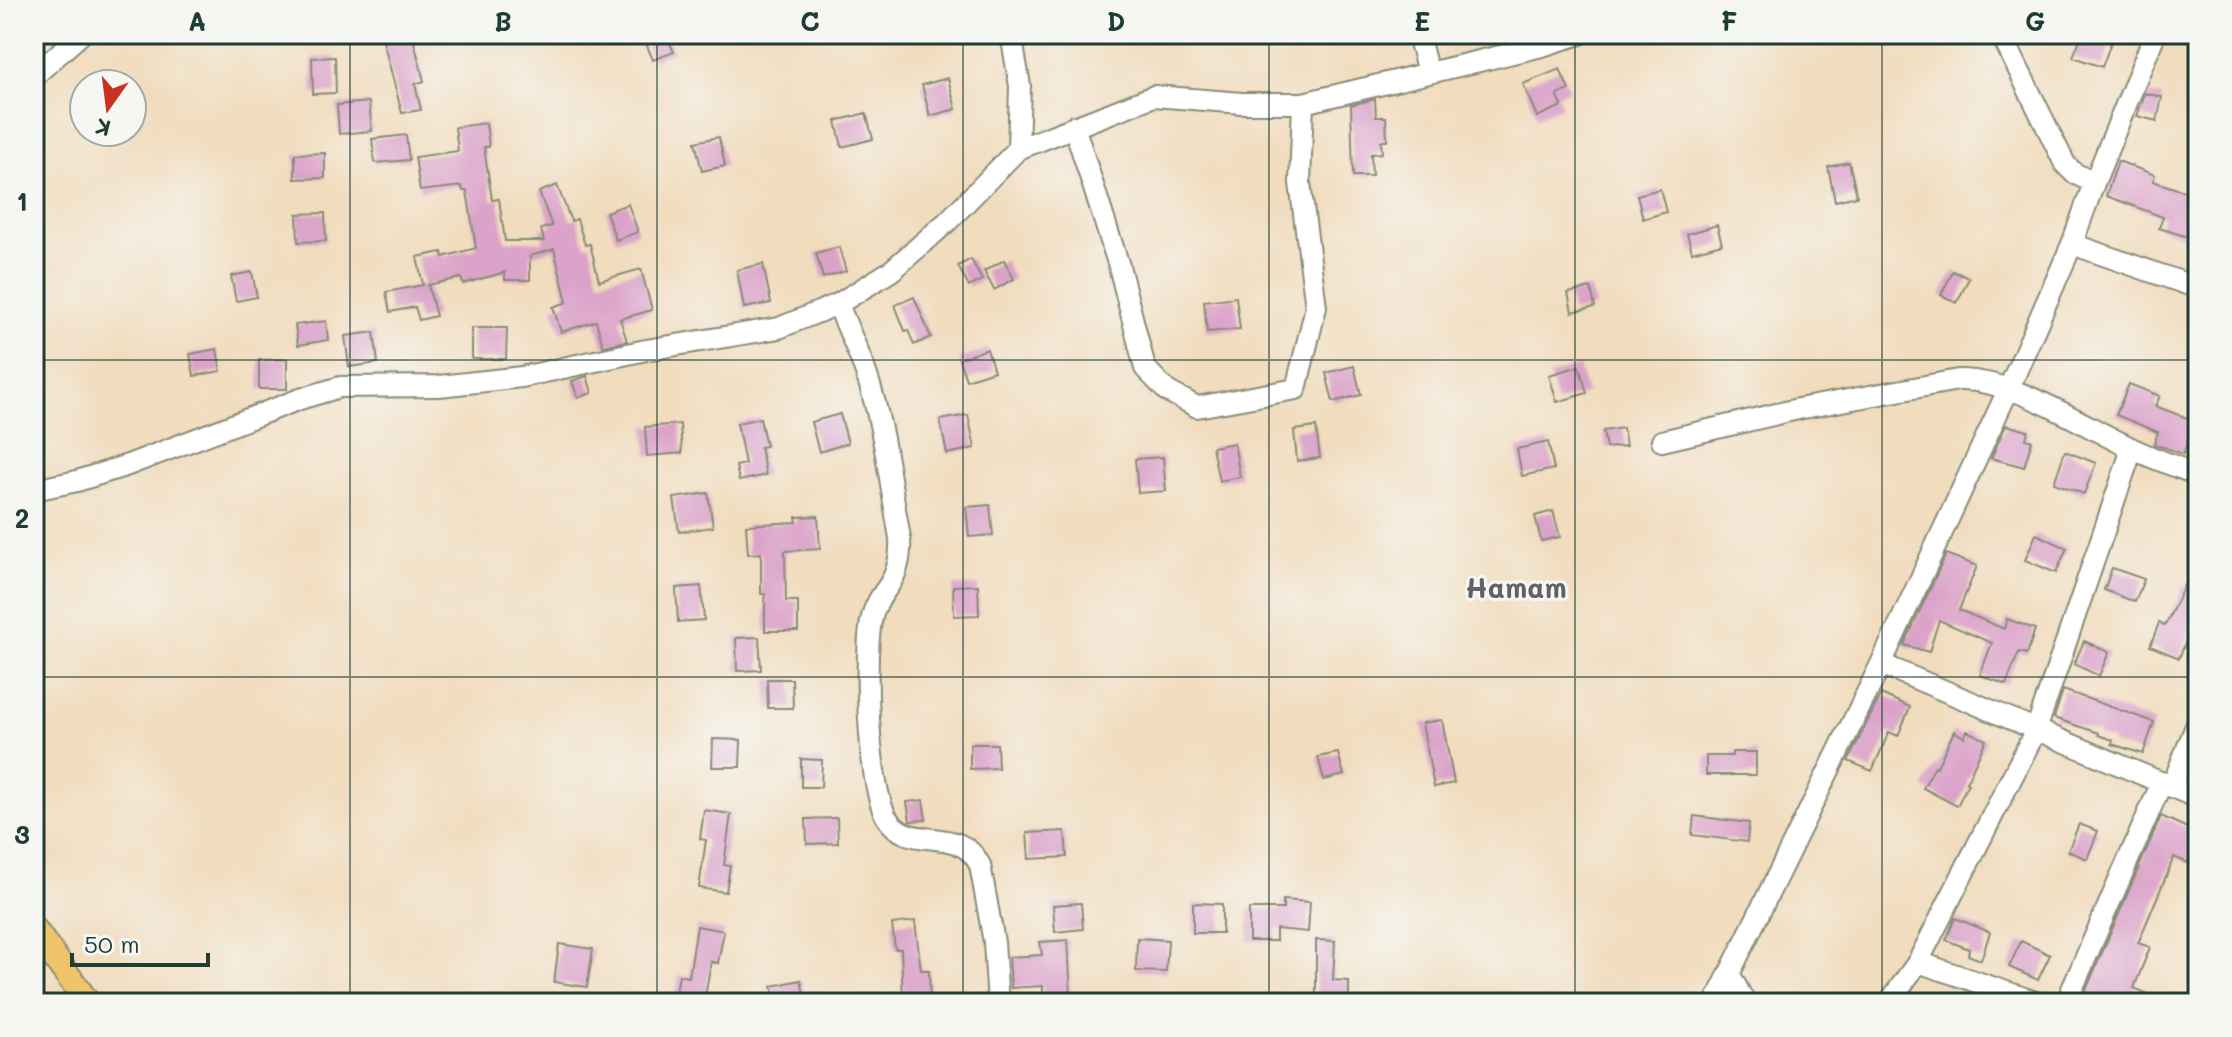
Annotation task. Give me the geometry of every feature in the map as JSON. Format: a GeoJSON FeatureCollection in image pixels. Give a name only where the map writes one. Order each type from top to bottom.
{"type":"FeatureCollection","features":[{"type":"Feature","properties":{"kind":"main road"},"geometry":{"type":"LineString","coordinates":[[34,929],[88,1003]]}},
{"type":"Feature","properties":{"kind":"street"},"geometry":{"type":"LineString","coordinates":[[34,76],[81,34]]}},
{"type":"Feature","properties":{"kind":"street"},"geometry":{"type":"LineString","coordinates":[[1011,34],[1020,86],[1018,149]]}},
{"type":"Feature","properties":{"kind":"street"},"geometry":{"type":"LineString","coordinates":[[1418,34],[1428,73]]}},
{"type":"Feature","properties":{"kind":"street"},"geometry":{"type":"LineString","coordinates":[[34,490],[128,465],[340,387],[439,386],[522,377],[646,350],[779,328],[838,304],[891,271],[948,221],[1018,149],[1154,96],[1242,103],[1303,103],[1542,46],[1580,34]]}},
{"type":"Feature","properties":{"kind":"street"},"geometry":{"type":"LineString","coordinates":[[2001,34],[2065,164],[2074,173],[2094,183]]}},
{"type":"Feature","properties":{"kind":"street"},"geometry":{"type":"LineString","coordinates":[[1715,1003],[1881,664],[2009,388],[2072,244],[2155,34]]}},
{"type":"Feature","properties":{"kind":"street"},"geometry":{"type":"LineString","coordinates":[[1074,126],[1119,266],[1145,368],[1167,391],[1197,407],[1296,389],[1316,307],[1300,183],[1303,103]]}},
{"type":"Feature","properties":{"kind":"street"},"geometry":{"type":"LineString","coordinates":[[2072,244],[2198,288]]}},
{"type":"Feature","properties":{"kind":"street"},"geometry":{"type":"LineString","coordinates":[[838,304],[873,394],[900,538],[895,574],[877,602],[870,627],[871,743],[882,806],[890,822],[903,832],[956,842],[977,858],[994,942],[998,1003]]}},
{"type":"Feature","properties":{"kind":"street"},"geometry":{"type":"LineString","coordinates":[[1662,441],[1798,409],[1958,380],[1975,380],[2009,388],[2132,449],[2198,475]]}},
{"type":"Feature","properties":{"kind":"street"},"geometry":{"type":"LineString","coordinates":[[1889,1003],[1918,962],[2036,730],[2132,449]]}},
{"type":"Feature","properties":{"kind":"street"},"geometry":{"type":"LineString","coordinates":[[1881,664],[2198,798]]}},
{"type":"Feature","properties":{"kind":"street"},"geometry":{"type":"LineString","coordinates":[[2066,1003],[2198,721]]}},
{"type":"Feature","properties":{"kind":"street"},"geometry":{"type":"LineString","coordinates":[[1918,962],[2039,1003]]}},
{"type":"Feature","properties":{"kind":"street"},"geometry":{"type":"LineString","coordinates":[[1730,975],[1745,1003]]}},
{"type":"Feature","properties":{"kind":"building"},"geometry":{"type":"Polygon","coordinates":[[[412,34],[424,81],[415,84],[421,110],[402,113],[383,41],[412,34]]]}},
{"type":"Feature","properties":{"kind":"building"},"geometry":{"type":"Polygon","coordinates":[[[642,34],[666,34],[674,52],[653,60],[642,34]]]}},
{"type":"Feature","properties":{"kind":"building"},"geometry":{"type":"Polygon","coordinates":[[[2082,34],[2114,34],[2102,67],[2073,57],[2082,34]]]}},
{"type":"Feature","properties":{"kind":"building"},"geometry":{"type":"Polygon","coordinates":[[[335,57],[336,93],[313,94],[312,58],[335,57]]]}},
{"type":"Feature","properties":{"kind":"building"},"geometry":{"type":"Polygon","coordinates":[[[1560,69],[1569,90],[1557,95],[1562,106],[1537,117],[1523,84],[1560,69]]]}},
{"type":"Feature","properties":{"kind":"building"},"geometry":{"type":"Polygon","coordinates":[[[948,78],[956,109],[930,116],[922,85],[948,78]]]}},
{"type":"Feature","properties":{"kind":"building"},"geometry":{"type":"Polygon","coordinates":[[[2145,93],[2162,97],[2157,121],[2137,116],[2145,93]]]}},
{"type":"Feature","properties":{"kind":"building"},"geometry":{"type":"Polygon","coordinates":[[[1375,99],[1376,117],[1386,117],[1387,141],[1381,141],[1382,153],[1371,154],[1372,176],[1353,176],[1351,105],[1375,99]]]}},
{"type":"Feature","properties":{"kind":"building"},"geometry":{"type":"Polygon","coordinates":[[[369,102],[372,131],[339,134],[337,105],[369,102]]]}},
{"type":"Feature","properties":{"kind":"building"},"geometry":{"type":"Polygon","coordinates":[[[866,113],[873,139],[842,147],[836,121],[866,113]]]}},
{"type":"Feature","properties":{"kind":"building"},"geometry":{"type":"Polygon","coordinates":[[[486,123],[489,147],[484,147],[492,200],[499,199],[505,241],[544,241],[541,229],[552,226],[539,192],[557,185],[571,221],[577,219],[585,245],[590,244],[599,281],[641,269],[652,310],[620,319],[627,341],[603,346],[596,321],[561,332],[553,307],[567,302],[554,249],[530,256],[530,280],[505,280],[505,272],[463,284],[461,278],[428,285],[436,316],[419,320],[415,307],[390,312],[386,292],[423,285],[417,257],[442,252],[443,257],[476,248],[467,191],[463,191],[462,186],[420,191],[415,157],[458,151],[455,127],[486,123]]]}},
{"type":"Feature","properties":{"kind":"building"},"geometry":{"type":"Polygon","coordinates":[[[406,135],[409,160],[375,163],[372,139],[406,135]]]}},
{"type":"Feature","properties":{"kind":"building"},"geometry":{"type":"Polygon","coordinates":[[[719,137],[725,166],[702,171],[695,142],[719,137]]]}},
{"type":"Feature","properties":{"kind":"building"},"geometry":{"type":"Polygon","coordinates":[[[325,153],[325,178],[295,179],[295,154],[325,153]]]}},
{"type":"Feature","properties":{"kind":"building"},"geometry":{"type":"Polygon","coordinates":[[[2118,161],[2155,175],[2153,181],[2198,196],[2188,237],[2159,228],[2163,217],[2106,196],[2118,161]]]}},
{"type":"Feature","properties":{"kind":"building"},"geometry":{"type":"Polygon","coordinates":[[[1849,162],[1857,196],[1835,201],[1828,167],[1849,162]]]}},
{"type":"Feature","properties":{"kind":"building"},"geometry":{"type":"Polygon","coordinates":[[[1660,189],[1666,212],[1643,219],[1637,195],[1660,189]]]}},
{"type":"Feature","properties":{"kind":"building"},"geometry":{"type":"Polygon","coordinates":[[[628,204],[638,232],[616,240],[606,212],[628,204]]]}},
{"type":"Feature","properties":{"kind":"building"},"geometry":{"type":"Polygon","coordinates":[[[325,213],[326,241],[298,242],[297,214],[325,213]]]}},
{"type":"Feature","properties":{"kind":"building"},"geometry":{"type":"Polygon","coordinates":[[[1717,225],[1722,244],[1692,252],[1687,234],[1717,225]]]}},
{"type":"Feature","properties":{"kind":"building"},"geometry":{"type":"Polygon","coordinates":[[[839,247],[846,271],[823,278],[816,253],[839,247]]]}},
{"type":"Feature","properties":{"kind":"building"},"geometry":{"type":"Polygon","coordinates":[[[971,259],[982,280],[969,287],[958,266],[971,259]]]}},
{"type":"Feature","properties":{"kind":"building"},"geometry":{"type":"Polygon","coordinates":[[[1004,260],[1014,279],[994,290],[984,271],[1004,260]]]}},
{"type":"Feature","properties":{"kind":"building"},"geometry":{"type":"Polygon","coordinates":[[[763,264],[771,303],[744,308],[737,270],[763,264]]]}},
{"type":"Feature","properties":{"kind":"building"},"geometry":{"type":"Polygon","coordinates":[[[1953,271],[1969,278],[1957,303],[1941,295],[1953,271]]]}},
{"type":"Feature","properties":{"kind":"building"},"geometry":{"type":"Polygon","coordinates":[[[252,272],[257,297],[236,301],[231,276],[252,272]]]}},
{"type":"Feature","properties":{"kind":"building"},"geometry":{"type":"Polygon","coordinates":[[[1591,288],[1595,307],[1572,312],[1568,293],[1591,288]]]}},
{"type":"Feature","properties":{"kind":"building"},"geometry":{"type":"Polygon","coordinates":[[[914,297],[931,337],[914,345],[895,305],[914,297]]]}},
{"type":"Feature","properties":{"kind":"building"},"geometry":{"type":"Polygon","coordinates":[[[1236,297],[1240,329],[1207,332],[1204,301],[1236,297]]]}},
{"type":"Feature","properties":{"kind":"building"},"geometry":{"type":"Polygon","coordinates":[[[326,321],[328,340],[298,345],[295,325],[326,321]]]}},
{"type":"Feature","properties":{"kind":"building"},"geometry":{"type":"Polygon","coordinates":[[[472,328],[507,328],[506,359],[472,359],[472,328]]]}},
{"type":"Feature","properties":{"kind":"building"},"geometry":{"type":"Polygon","coordinates":[[[374,332],[378,363],[349,367],[345,336],[374,332]]]}},
{"type":"Feature","properties":{"kind":"building"},"geometry":{"type":"Polygon","coordinates":[[[217,349],[221,371],[194,376],[190,354],[217,349]]]}},
{"type":"Feature","properties":{"kind":"building"},"geometry":{"type":"Polygon","coordinates":[[[987,349],[994,371],[966,380],[959,359],[987,349]]]}},
{"type":"Feature","properties":{"kind":"building"},"geometry":{"type":"Polygon","coordinates":[[[287,359],[287,389],[259,389],[259,360],[287,359]]]}},
{"type":"Feature","properties":{"kind":"building"},"geometry":{"type":"Polygon","coordinates":[[[1354,366],[1361,395],[1333,402],[1326,373],[1354,366]]]}},
{"type":"Feature","properties":{"kind":"building"},"geometry":{"type":"Polygon","coordinates":[[[1579,366],[1587,393],[1557,402],[1549,375],[1579,366]]]}},
{"type":"Feature","properties":{"kind":"building"},"geometry":{"type":"Polygon","coordinates":[[[587,376],[592,393],[578,398],[572,381],[587,376]]]}},
{"type":"Feature","properties":{"kind":"building"},"geometry":{"type":"Polygon","coordinates":[[[2129,384],[2160,396],[2155,406],[2195,421],[2183,454],[2154,444],[2158,432],[2116,415],[2129,384]]]}},
{"type":"Feature","properties":{"kind":"building"},"geometry":{"type":"Polygon","coordinates":[[[840,414],[848,443],[819,452],[811,422],[840,414]]]}},
{"type":"Feature","properties":{"kind":"building"},"geometry":{"type":"Polygon","coordinates":[[[968,415],[975,448],[947,454],[940,420],[968,415]]]}},
{"type":"Feature","properties":{"kind":"building"},"geometry":{"type":"Polygon","coordinates":[[[760,418],[766,446],[760,447],[766,475],[739,481],[736,466],[745,464],[737,423],[760,418]]]}},
{"type":"Feature","properties":{"kind":"building"},"geometry":{"type":"Polygon","coordinates":[[[680,424],[682,453],[647,456],[645,427],[680,424]]]}},
{"type":"Feature","properties":{"kind":"building"},"geometry":{"type":"Polygon","coordinates":[[[2006,425],[2028,431],[2026,439],[2032,441],[2024,467],[1991,458],[2006,425]]]}},
{"type":"Feature","properties":{"kind":"building"},"geometry":{"type":"Polygon","coordinates":[[[1316,427],[1320,458],[1297,461],[1294,430],[1316,427]]]}},
{"type":"Feature","properties":{"kind":"building"},"geometry":{"type":"Polygon","coordinates":[[[1623,428],[1626,446],[1606,448],[1603,431],[1623,428]]]}},
{"type":"Feature","properties":{"kind":"building"},"geometry":{"type":"Polygon","coordinates":[[[1548,442],[1554,469],[1522,476],[1517,449],[1548,442]]]}},
{"type":"Feature","properties":{"kind":"building"},"geometry":{"type":"Polygon","coordinates":[[[1234,443],[1240,477],[1219,481],[1212,447],[1234,443]]]}},
{"type":"Feature","properties":{"kind":"building"},"geometry":{"type":"Polygon","coordinates":[[[2065,451],[2096,463],[2084,494],[2054,483],[2065,451]]]}},
{"type":"Feature","properties":{"kind":"building"},"geometry":{"type":"Polygon","coordinates":[[[1163,457],[1166,491],[1138,493],[1135,459],[1163,457]]]}},
{"type":"Feature","properties":{"kind":"building"},"geometry":{"type":"Polygon","coordinates":[[[708,493],[713,527],[679,532],[674,498],[708,493]]]}},
{"type":"Feature","properties":{"kind":"building"},"geometry":{"type":"Polygon","coordinates":[[[990,505],[993,535],[969,537],[966,507],[990,505]]]}},
{"type":"Feature","properties":{"kind":"building"},"geometry":{"type":"Polygon","coordinates":[[[1553,511],[1560,537],[1541,541],[1535,516],[1553,511]]]}},
{"type":"Feature","properties":{"kind":"building"},"geometry":{"type":"Polygon","coordinates":[[[818,516],[820,549],[785,551],[786,601],[798,601],[798,631],[765,631],[761,553],[748,554],[746,525],[797,522],[796,517],[818,516]]]}},
{"type":"Feature","properties":{"kind":"building"},"geometry":{"type":"Polygon","coordinates":[[[2036,534],[2067,548],[2056,573],[2025,560],[2036,534]]]}},
{"type":"Feature","properties":{"kind":"building"},"geometry":{"type":"Polygon","coordinates":[[[1946,554],[1977,566],[1959,610],[2004,629],[2007,619],[2035,629],[2027,654],[2019,652],[2006,685],[1980,675],[1992,643],[1939,620],[1929,652],[1904,645],[1946,554]]]}},
{"type":"Feature","properties":{"kind":"building"},"geometry":{"type":"Polygon","coordinates":[[[2112,568],[2144,579],[2135,602],[2104,590],[2112,568]]]}},
{"type":"Feature","properties":{"kind":"building"},"geometry":{"type":"Polygon","coordinates":[[[978,585],[979,615],[954,616],[953,586],[978,585]]]}},
{"type":"Feature","properties":{"kind":"building"},"geometry":{"type":"Polygon","coordinates":[[[2184,585],[2198,591],[2198,613],[2179,658],[2150,646],[2159,623],[2165,626],[2184,585]]]}},
{"type":"Feature","properties":{"kind":"building"},"geometry":{"type":"Polygon","coordinates":[[[701,586],[704,620],[678,622],[676,588],[701,586]]]}},
{"type":"Feature","properties":{"kind":"building"},"geometry":{"type":"Polygon","coordinates":[[[759,637],[761,670],[737,671],[736,638],[759,637]]]}},
{"type":"Feature","properties":{"kind":"building"},"geometry":{"type":"Polygon","coordinates":[[[2084,641],[2109,652],[2099,676],[2074,664],[2084,641]]]}},
{"type":"Feature","properties":{"kind":"building"},"geometry":{"type":"Polygon","coordinates":[[[767,679],[792,679],[793,708],[768,708],[767,679]]]}},
{"type":"Feature","properties":{"kind":"building"},"geometry":{"type":"Polygon","coordinates":[[[2063,690],[2154,722],[2143,754],[2112,744],[2113,740],[2099,733],[2054,718],[2063,690]]]}},
{"type":"Feature","properties":{"kind":"building"},"geometry":{"type":"Polygon","coordinates":[[[1881,694],[1910,707],[1898,736],[1889,732],[1872,771],[1848,761],[1881,694]]]}},
{"type":"Feature","properties":{"kind":"building"},"geometry":{"type":"Polygon","coordinates":[[[1442,720],[1454,783],[1434,787],[1422,723],[1442,720]]]}},
{"type":"Feature","properties":{"kind":"building"},"geometry":{"type":"Polygon","coordinates":[[[1954,731],[1964,737],[1967,731],[1986,740],[1957,806],[1923,788],[1954,731]]]}},
{"type":"Feature","properties":{"kind":"building"},"geometry":{"type":"Polygon","coordinates":[[[713,739],[741,740],[740,767],[712,767],[713,739]]]}},
{"type":"Feature","properties":{"kind":"building"},"geometry":{"type":"Polygon","coordinates":[[[970,744],[997,744],[998,768],[970,769],[970,744]]]}},
{"type":"Feature","properties":{"kind":"building"},"geometry":{"type":"Polygon","coordinates":[[[1732,752],[1756,752],[1756,775],[1706,775],[1706,756],[1732,756],[1732,752]]]}},
{"type":"Feature","properties":{"kind":"building"},"geometry":{"type":"Polygon","coordinates":[[[1338,753],[1344,775],[1324,780],[1318,757],[1338,753]]]}},
{"type":"Feature","properties":{"kind":"building"},"geometry":{"type":"Polygon","coordinates":[[[801,759],[822,760],[821,787],[801,787],[801,759]]]}},
{"type":"Feature","properties":{"kind":"building"},"geometry":{"type":"Polygon","coordinates":[[[923,800],[926,820],[910,821],[907,802],[923,800]]]}},
{"type":"Feature","properties":{"kind":"building"},"geometry":{"type":"Polygon","coordinates":[[[704,810],[731,814],[724,865],[730,866],[726,892],[699,888],[706,840],[700,839],[704,810]]]}},
{"type":"Feature","properties":{"kind":"building"},"geometry":{"type":"Polygon","coordinates":[[[1694,816],[1749,823],[1747,842],[1692,835],[1694,816]]]}},
{"type":"Feature","properties":{"kind":"building"},"geometry":{"type":"Polygon","coordinates":[[[2161,816],[2198,833],[2198,842],[2188,863],[2174,857],[2138,943],[2150,947],[2134,988],[2169,1003],[2099,1003],[2101,997],[2085,992],[2161,816]]]}},
{"type":"Feature","properties":{"kind":"building"},"geometry":{"type":"Polygon","coordinates":[[[837,818],[838,843],[807,844],[806,819],[837,818]]]}},
{"type":"Feature","properties":{"kind":"building"},"geometry":{"type":"Polygon","coordinates":[[[2079,824],[2098,831],[2087,859],[2068,851],[2079,824]]]}},
{"type":"Feature","properties":{"kind":"building"},"geometry":{"type":"Polygon","coordinates":[[[1065,831],[1067,857],[1029,859],[1027,833],[1065,831]]]}},
{"type":"Feature","properties":{"kind":"building"},"geometry":{"type":"Polygon","coordinates":[[[1283,900],[1310,902],[1308,932],[1276,929],[1276,941],[1249,941],[1249,909],[1283,909],[1283,900]]]}},
{"type":"Feature","properties":{"kind":"building"},"geometry":{"type":"Polygon","coordinates":[[[1081,903],[1083,929],[1055,932],[1053,905],[1081,903]]]}},
{"type":"Feature","properties":{"kind":"building"},"geometry":{"type":"Polygon","coordinates":[[[1193,903],[1222,904],[1222,933],[1193,933],[1193,903]]]}},
{"type":"Feature","properties":{"kind":"building"},"geometry":{"type":"Polygon","coordinates":[[[1955,918],[1990,932],[1981,960],[1968,955],[1969,949],[1946,940],[1955,918]]]}},
{"type":"Feature","properties":{"kind":"building"},"geometry":{"type":"Polygon","coordinates":[[[915,921],[921,970],[929,970],[930,999],[903,1000],[901,949],[895,949],[892,924],[915,921]]]}},
{"type":"Feature","properties":{"kind":"building"},"geometry":{"type":"Polygon","coordinates":[[[697,926],[724,931],[718,963],[711,962],[704,1003],[675,999],[679,975],[689,977],[697,926]]]}},
{"type":"Feature","properties":{"kind":"building"},"geometry":{"type":"Polygon","coordinates":[[[1137,938],[1168,940],[1166,972],[1136,971],[1137,938]]]}},
{"type":"Feature","properties":{"kind":"building"},"geometry":{"type":"Polygon","coordinates":[[[1068,940],[1071,999],[1043,1000],[1043,986],[1011,988],[1009,957],[1042,955],[1040,942],[1068,940]]]}},
{"type":"Feature","properties":{"kind":"building"},"geometry":{"type":"Polygon","coordinates":[[[1316,940],[1335,941],[1333,980],[1349,981],[1349,1003],[1316,1003],[1316,940]]]}},
{"type":"Feature","properties":{"kind":"building"},"geometry":{"type":"Polygon","coordinates":[[[2021,941],[2050,955],[2038,980],[2009,967],[2021,941]]]}},
{"type":"Feature","properties":{"kind":"building"},"geometry":{"type":"Polygon","coordinates":[[[559,944],[593,949],[587,987],[554,982],[559,944]]]}},
{"type":"Feature","properties":{"kind":"building"},"geometry":{"type":"Polygon","coordinates":[[[801,980],[806,1003],[776,1003],[772,986],[801,980]]]}},
{"type":"Feature","properties":{"kind":"district","name":"Hamam"},"geometry":{"type":"Point","coordinates":[1516,587]}}]}
